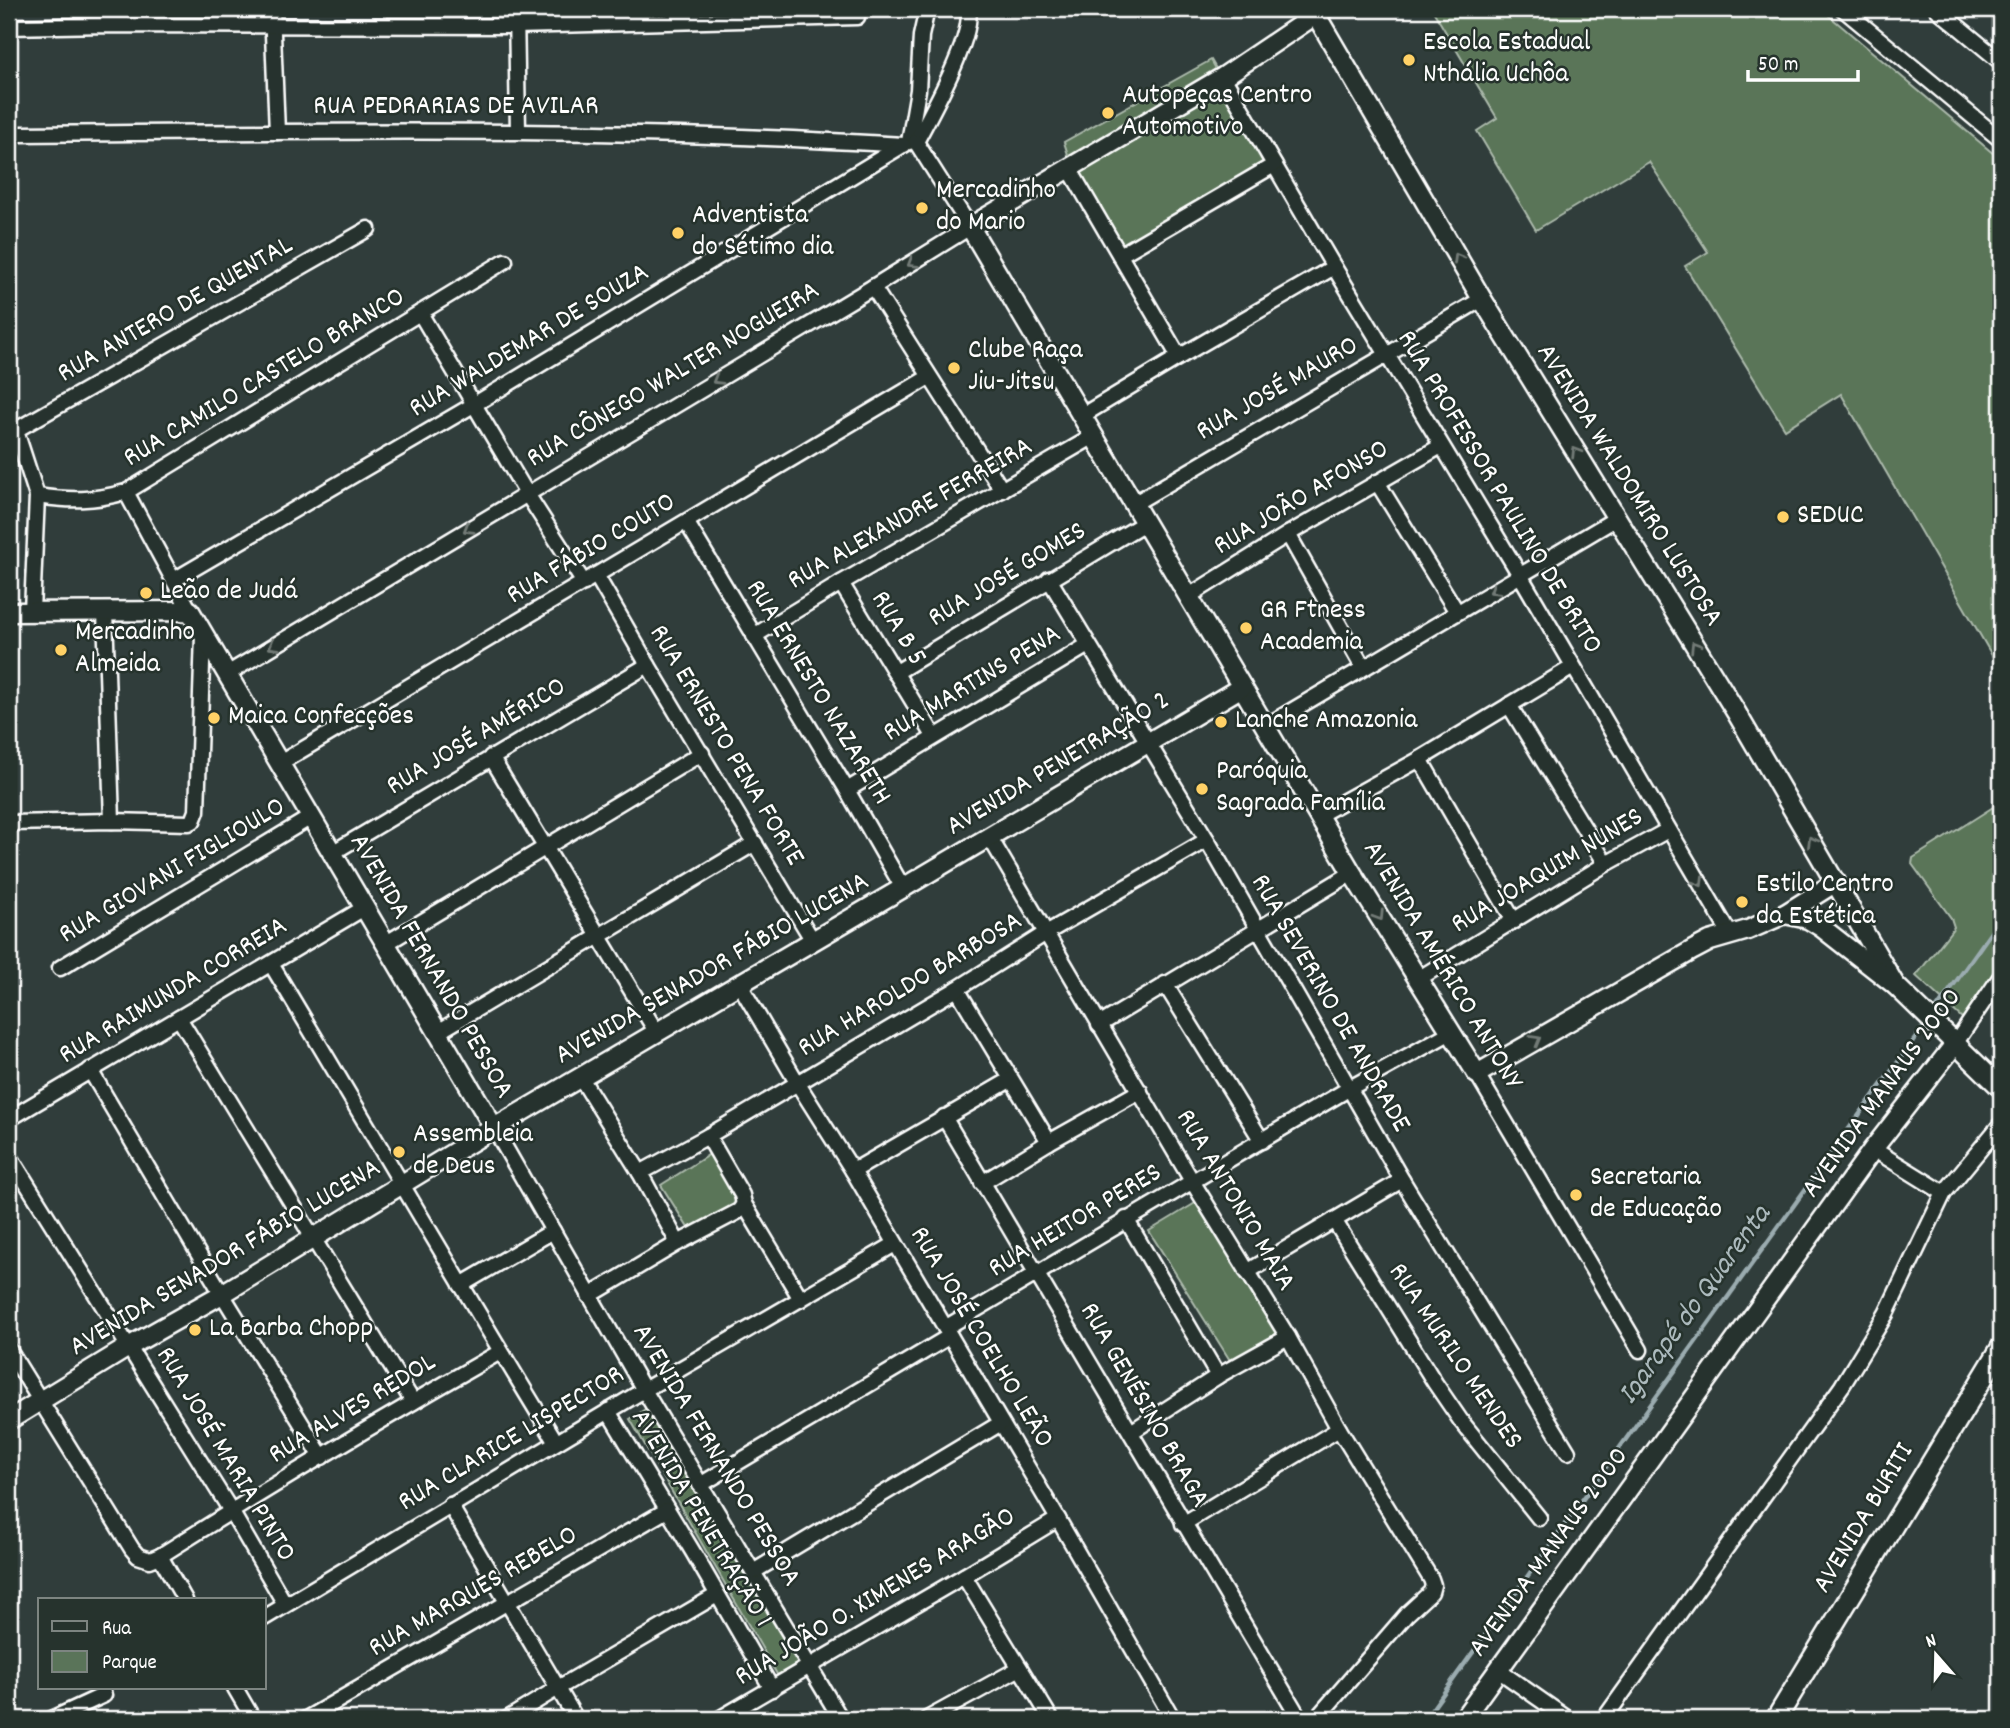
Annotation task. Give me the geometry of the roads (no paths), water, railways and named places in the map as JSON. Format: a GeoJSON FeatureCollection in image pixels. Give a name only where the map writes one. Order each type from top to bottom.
{"type":"FeatureCollection","features":[{"type":"Feature","properties":{"kind":"main road","name":"AVENIDA BURITI"},"geometry":{"type":"LineString","coordinates":[[1776,1719],[2001,1348]]}},
{"type":"Feature","properties":{"kind":"street"},"geometry":{"type":"LineString","coordinates":[[272,9],[277,132]]}},
{"type":"Feature","properties":{"kind":"street"},"geometry":{"type":"LineString","coordinates":[[516,9],[518,131]]}},
{"type":"Feature","properties":{"kind":"street"},"geometry":{"type":"LineString","coordinates":[[910,143],[918,90],[921,36],[927,9]]}},
{"type":"Feature","properties":{"kind":"street"},"geometry":{"type":"LineString","coordinates":[[910,143],[965,40],[970,20],[968,9]]}},
{"type":"Feature","properties":{"kind":"street"},"geometry":{"type":"LineString","coordinates":[[1843,9],[2001,140]]}},
{"type":"Feature","properties":{"kind":"street"},"geometry":{"type":"LineString","coordinates":[[1937,9],[2001,62]]}},
{"type":"Feature","properties":{"kind":"street","name":"RUA CÔNEGO WALTER NOGUEIRA"},"geometry":{"type":"LineString","coordinates":[[227,674],[1223,77],[1320,12]]}},
{"type":"Feature","properties":{"kind":"street","name":"AVENIDA WALDOMIRO LUSTOSA"},"geometry":{"type":"LineString","coordinates":[[1320,12],[1482,299],[1736,712],[1895,985]]}},
{"type":"Feature","properties":{"kind":"street"},"geometry":{"type":"LineString","coordinates":[[9,27],[104,24],[516,26],[857,17]]}},
{"type":"Feature","properties":{"kind":"street","name":"RUA PROFESSOR PAULINO DE BRITO"},"geometry":{"type":"LineString","coordinates":[[1223,77],[1730,934]]}},
{"type":"Feature","properties":{"kind":"street","name":"RUA PEDRARIAS DE AVILAR"},"geometry":{"type":"LineString","coordinates":[[9,134],[518,131],[910,143]]}},
{"type":"Feature","properties":{"kind":"street","name":"AVENIDA AMÉRICO ANTONY"},"geometry":{"type":"LineString","coordinates":[[910,143],[970,227],[1352,873],[1477,1074],[1640,1350]]}},
{"type":"Feature","properties":{"kind":"street","name":"RUA WALDEMAR DE SOUZA"},"geometry":{"type":"LineString","coordinates":[[173,580],[475,404],[910,143]]}},
{"type":"Feature","properties":{"kind":"street"},"geometry":{"type":"LineString","coordinates":[[1120,255],[1274,165]]}},
{"type":"Feature","properties":{"kind":"street"},"geometry":{"type":"LineString","coordinates":[[1069,168],[1179,357]]}},
{"type":"Feature","properties":{"kind":"street","name":"RUA ANTERO DE QUENTAL"},"geometry":{"type":"LineString","coordinates":[[12,433],[368,229]]}},
{"type":"Feature","properties":{"kind":"street","name":"RUA CAMILO CASTELO BRANCO"},"geometry":{"type":"LineString","coordinates":[[37,496],[68,501],[102,499],[126,492],[505,261]]}},
{"type":"Feature","properties":{"kind":"street"},"geometry":{"type":"LineString","coordinates":[[1083,415],[1334,267]]}},
{"type":"Feature","properties":{"kind":"street"},"geometry":{"type":"LineString","coordinates":[[873,287],[1002,490]]}},
{"type":"Feature","properties":{"kind":"street","name":"RUA JOSÉ MAURO"},"geometry":{"type":"LineString","coordinates":[[1135,503],[1482,299]]}},
{"type":"Feature","properties":{"kind":"street","name":"RUA ERNESTO PENA FORTE"},"geometry":{"type":"LineString","coordinates":[[420,313],[527,494],[590,579],[648,666],[813,941]]}},
{"type":"Feature","properties":{"kind":"street","name":"RUA FÁBIO COUTO"},"geometry":{"type":"LineString","coordinates":[[280,763],[929,377]]}},
{"type":"Feature","properties":{"kind":"street"},"geometry":{"type":"LineString","coordinates":[[12,433],[37,496],[32,611]]}},
{"type":"Feature","properties":{"kind":"street","name":"RUA ALEXANDRE FERREIRA"},"geometry":{"type":"LineString","coordinates":[[754,636],[1094,436]]}},
{"type":"Feature","properties":{"kind":"street","name":"RUA JOÃO AFONSO"},"geometry":{"type":"LineString","coordinates":[[1189,596],[1288,534],[1441,446]]}},
{"type":"Feature","properties":{"kind":"street"},"geometry":{"type":"LineString","coordinates":[[1377,482],[1457,612]]}},
{"type":"Feature","properties":{"kind":"street","name":"AVENIDA FERNANDO PESSOA"},"geometry":{"type":"LineString","coordinates":[[126,492],[203,635],[495,1128],[644,1390],[841,1719]]}},
{"type":"Feature","properties":{"kind":"street"},"geometry":{"type":"LineString","coordinates":[[1266,726],[1617,518]]}},
{"type":"Feature","properties":{"kind":"street","name":"RUA JOSÉ GOMES"},"geometry":{"type":"LineString","coordinates":[[895,673],[1146,522]]}},
{"type":"Feature","properties":{"kind":"street","name":"RUA ERNESTO NAZARETH"},"geometry":{"type":"LineString","coordinates":[[687,523],[903,888]]}},
{"type":"Feature","properties":{"kind":"street"},"geometry":{"type":"LineString","coordinates":[[1288,534],[1363,667]]}},
{"type":"Feature","properties":{"kind":"street","name":"RUA SEVERINO DE ANDRADE"},"geometry":{"type":"LineString","coordinates":[[1049,579],[1207,841],[1402,1180],[1568,1452]]}},
{"type":"Feature","properties":{"kind":"street","name":"RUA B 5"},"geometry":{"type":"LineString","coordinates":[[841,583],[934,736]]}},
{"type":"Feature","properties":{"kind":"street"},"geometry":{"type":"LineString","coordinates":[[9,612],[190,611]]}},
{"type":"Feature","properties":{"kind":"street"},"geometry":{"type":"LineString","coordinates":[[106,612],[111,821]]}},
{"type":"Feature","properties":{"kind":"street"},"geometry":{"type":"LineString","coordinates":[[9,823],[193,821],[196,817],[203,635]]}},
{"type":"Feature","properties":{"kind":"street","name":"RUA MARTINS PENA"},"geometry":{"type":"LineString","coordinates":[[847,790],[1088,645]]}},
{"type":"Feature","properties":{"kind":"street","name":"RUA JOSÉ AMÉRICO"},"geometry":{"type":"LineString","coordinates":[[332,853],[648,666]]}},
{"type":"Feature","properties":{"kind":"street"},"geometry":{"type":"LineString","coordinates":[[1319,816],[1573,667]]}},
{"type":"Feature","properties":{"kind":"street","name":"AVENIDA PENETRAÇÃO 2"},"geometry":{"type":"LineString","coordinates":[[903,888],[1242,687]]}},
{"type":"Feature","properties":{"kind":"street"},"geometry":{"type":"LineString","coordinates":[[1509,705],[1605,864]]}},
{"type":"Feature","properties":{"kind":"street"},"geometry":{"type":"LineString","coordinates":[[385,944],[702,753]]}},
{"type":"Feature","properties":{"kind":"street"},"geometry":{"type":"LineString","coordinates":[[491,757],[657,1032]]}},
{"type":"Feature","properties":{"kind":"street"},"geometry":{"type":"LineString","coordinates":[[1420,759],[1514,921]]}},
{"type":"Feature","properties":{"kind":"street","name":"RUA GIOVANI FIGLIOULO"},"geometry":{"type":"LineString","coordinates":[[60,968],[312,817]]}},
{"type":"Feature","properties":{"kind":"street","name":"RUA JOAQUIM NUNES"},"geometry":{"type":"LineString","coordinates":[[1418,979],[1605,864],[1668,830]]}},
{"type":"Feature","properties":{"kind":"street","name":"RUA ANTONIO MAIA"},"geometry":{"type":"LineString","coordinates":[[989,836],[1192,1181],[1288,1337],[1339,1429],[1431,1579],[1432,1592],[1407,1614],[1316,1719]]}},
{"type":"Feature","properties":{"kind":"street","name":"RUA HAROLDO BARBOSA"},"geometry":{"type":"LineString","coordinates":[[640,1173],[708,1136],[957,989],[1046,933],[1207,841]]}},
{"type":"Feature","properties":{"kind":"street"},"geometry":{"type":"LineString","coordinates":[[438,1032],[755,843]]}},
{"type":"Feature","properties":{"kind":"street"},"geometry":{"type":"LineString","coordinates":[[1099,1025],[1352,873]]}},
{"type":"Feature","properties":{"kind":"street"},"geometry":{"type":"LineString","coordinates":[[1477,1074],[1693,950],[1785,914],[1836,883]]}},
{"type":"Feature","properties":{"kind":"street","name":"AVENIDA SENADOR FÁBIO LUCENA"},"geometry":{"type":"LineString","coordinates":[[9,1420],[495,1128],[903,888]]}},
{"type":"Feature","properties":{"kind":"street","name":"RUA RAIMUNDA CORREIA"},"geometry":{"type":"LineString","coordinates":[[9,1119],[365,908]]}},
{"type":"Feature","properties":{"kind":"street","name":"AVENIDA WALDOMIRO LUSTOSA"},"geometry":{"type":"LineString","coordinates":[[1785,914],[1808,919],[1821,927],[1895,985],[2001,1088]]}},
{"type":"Feature","properties":{"kind":"street"},"geometry":{"type":"LineString","coordinates":[[271,964],[556,1442]]}},
{"type":"Feature","properties":{"kind":"street","name":"AVENIDA MANAUS 2000"},"geometry":{"type":"LineString","coordinates":[[1463,1719],[1950,1040],[2001,976]]}},
{"type":"Feature","properties":{"kind":"street"},"geometry":{"type":"LineString","coordinates":[[1165,984],[1262,1141]]}},
{"type":"Feature","properties":{"kind":"street","name":"RUA JOSÉ COELHO LEÃO"},"geometry":{"type":"LineString","coordinates":[[740,985],[1058,1518],[1173,1719]]}},
{"type":"Feature","properties":{"kind":"street"},"geometry":{"type":"LineString","coordinates":[[957,989],[1049,1142]]}},
{"type":"Feature","properties":{"kind":"street"},"geometry":{"type":"LineString","coordinates":[[179,1018],[413,1402]]}},
{"type":"Feature","properties":{"kind":"street","name":"RUA HEITOR PERES"},"geometry":{"type":"LineString","coordinates":[[700,1485],[1126,1219],[1451,1032]]}},
{"type":"Feature","properties":{"kind":"street"},"geometry":{"type":"LineString","coordinates":[[90,1070],[222,1294],[323,1457]]}},
{"type":"Feature","properties":{"kind":"street"},"geometry":{"type":"LineString","coordinates":[[581,1078],[640,1173],[678,1243]]}},
{"type":"Feature","properties":{"kind":"street"},"geometry":{"type":"LineString","coordinates":[[853,1171],[1010,1080]]}},
{"type":"Feature","properties":{"kind":"street"},"geometry":{"type":"LineString","coordinates":[[982,1183],[1140,1091]]}},
{"type":"Feature","properties":{"kind":"street","name":"RUA GENÉSINO BRAGA"},"geometry":{"type":"LineString","coordinates":[[944,1117],[1300,1719]]}},
{"type":"Feature","properties":{"kind":"street"},"geometry":{"type":"LineString","coordinates":[[1604,1719],[1842,1386],[1886,1314],[1944,1193],[2001,1124]]}},
{"type":"Feature","properties":{"kind":"street"},"geometry":{"type":"LineString","coordinates":[[708,1136],[742,1195],[744,1204],[801,1299]]}},
{"type":"Feature","properties":{"kind":"street"},"geometry":{"type":"LineString","coordinates":[[1873,1149],[1944,1193]]}},
{"type":"Feature","properties":{"kind":"street","name":"RUA JOSÉ MARIA PINTO"},"geometry":{"type":"LineString","coordinates":[[9,1155],[130,1346],[285,1604]]}},
{"type":"Feature","properties":{"kind":"street"},"geometry":{"type":"LineString","coordinates":[[1247,1272],[1402,1180]]}},
{"type":"Feature","properties":{"kind":"street"},"geometry":{"type":"LineString","coordinates":[[589,1296],[739,1210],[744,1204]]}},
{"type":"Feature","properties":{"kind":"street"},"geometry":{"type":"LineString","coordinates":[[1126,1219],[1218,1376]]}},
{"type":"Feature","properties":{"kind":"street","name":"RUA MURILO MENDES"},"geometry":{"type":"LineString","coordinates":[[1334,1220],[1455,1411],[1539,1518]]}},
{"type":"Feature","properties":{"kind":"street"},"geometry":{"type":"LineString","coordinates":[[461,1285],[553,1231]]}},
{"type":"Feature","properties":{"kind":"street","name":"RUA CLARICE LISPECTOR"},"geometry":{"type":"LineString","coordinates":[[266,1617],[608,1411],[895,1244]]}},
{"type":"Feature","properties":{"kind":"street"},"geometry":{"type":"LineString","coordinates":[[1131,1432],[1218,1376],[1288,1337]]}},
{"type":"Feature","properties":{"kind":"street"},"geometry":{"type":"LineString","coordinates":[[9,1350],[132,1549],[144,1559],[160,1556],[184,1598]]}},
{"type":"Feature","properties":{"kind":"street","name":"RUA ALVES REDOL"},"geometry":{"type":"LineString","coordinates":[[160,1556],[500,1352]]}},
{"type":"Feature","properties":{"kind":"street","name":"AVENIDA PENETRAÇÃO 1"},"geometry":{"type":"LineString","coordinates":[[608,1411],[772,1689]]}},
{"type":"Feature","properties":{"kind":"street"},"geometry":{"type":"LineString","coordinates":[[753,1572],[1001,1423]]}},
{"type":"Feature","properties":{"kind":"street"},"geometry":{"type":"LineString","coordinates":[[1183,1524],[1339,1429]]}},
{"type":"Feature","properties":{"kind":"street"},"geometry":{"type":"LineString","coordinates":[[450,1505],[576,1719]]}},
{"type":"Feature","properties":{"kind":"street","name":"RUA MARQUES REBELO"},"geometry":{"type":"LineString","coordinates":[[306,1719],[667,1510]]}},
{"type":"Feature","properties":{"kind":"street","name":"RUA JOÃO O. XIMENES ARAGÃO"},"geometry":{"type":"LineString","coordinates":[[719,1719],[1058,1518]]}},
{"type":"Feature","properties":{"kind":"street"},"geometry":{"type":"LineString","coordinates":[[964,1576],[1051,1719]]}},
{"type":"Feature","properties":{"kind":"street"},"geometry":{"type":"LineString","coordinates":[[507,1719],[717,1595]]}},
{"type":"Feature","properties":{"kind":"street"},"geometry":{"type":"LineString","coordinates":[[928,1719],[1020,1668]]}},
{"type":"Feature","properties":{"kind":"street"},"geometry":{"type":"LineString","coordinates":[[1498,1670],[1568,1719]]}},
{"type":"Feature","properties":{"kind":"street"},"geometry":{"type":"LineString","coordinates":[[236,1690],[253,1719]]}},
{"type":"Feature","properties":{"kind":"street"},"geometry":{"type":"LineString","coordinates":[[52,1719],[104,1695]]}},
{"type":"Feature","properties":{"kind":"waterway","name":"Igarapé do Quarenta"},"geometry":{"type":"LineString","coordinates":[[1933,1014],[2001,918]]}},
{"type":"Feature","properties":{"kind":"waterway","name":"Igarapé do Quarenta"},"geometry":{"type":"LineString","coordinates":[[1425,1719],[1928,1021]]}},
{"type":"Feature","properties":{"kind":"place","name":"Escola Estadual Nthália Uchôa"},"geometry":{"type":"Point","coordinates":[1409,60]}},
{"type":"Feature","properties":{"kind":"place","name":"Autopeças Centro Automotivo"},"geometry":{"type":"Point","coordinates":[1108,113]}},
{"type":"Feature","properties":{"kind":"place","name":"Mercadinho do Mario"},"geometry":{"type":"Point","coordinates":[922,208]}},
{"type":"Feature","properties":{"kind":"place","name":"Adventista do Sétimo dia"},"geometry":{"type":"Point","coordinates":[678,233]}},
{"type":"Feature","properties":{"kind":"place","name":"Clube Raça Jiu-Jitsu"},"geometry":{"type":"Point","coordinates":[954,368]}},
{"type":"Feature","properties":{"kind":"place","name":"SEDUC"},"geometry":{"type":"Point","coordinates":[1783,517]}},
{"type":"Feature","properties":{"kind":"place","name":"Leão de Judá"},"geometry":{"type":"Point","coordinates":[146,593]}},
{"type":"Feature","properties":{"kind":"place","name":"GR Ftness Academia"},"geometry":{"type":"Point","coordinates":[1246,628]}},
{"type":"Feature","properties":{"kind":"place","name":"Mercadinho Almeida"},"geometry":{"type":"Point","coordinates":[61,650]}},
{"type":"Feature","properties":{"kind":"place","name":"Maica Confecções"},"geometry":{"type":"Point","coordinates":[214,718]}},
{"type":"Feature","properties":{"kind":"place","name":"Lanche Amazonia"},"geometry":{"type":"Point","coordinates":[1221,722]}},
{"type":"Feature","properties":{"kind":"place","name":"Paróquia Sagrada Família"},"geometry":{"type":"Point","coordinates":[1202,789]}},
{"type":"Feature","properties":{"kind":"place","name":"Estilo Centro da Estética"},"geometry":{"type":"Point","coordinates":[1742,902]}},
{"type":"Feature","properties":{"kind":"place","name":"Assembleia de Deus"},"geometry":{"type":"Point","coordinates":[399,1152]}},
{"type":"Feature","properties":{"kind":"place","name":"Secretaria de Educação"},"geometry":{"type":"Point","coordinates":[1576,1195]}},
{"type":"Feature","properties":{"kind":"place","name":"La Barba Chopp"},"geometry":{"type":"Point","coordinates":[195,1330]}}]}
